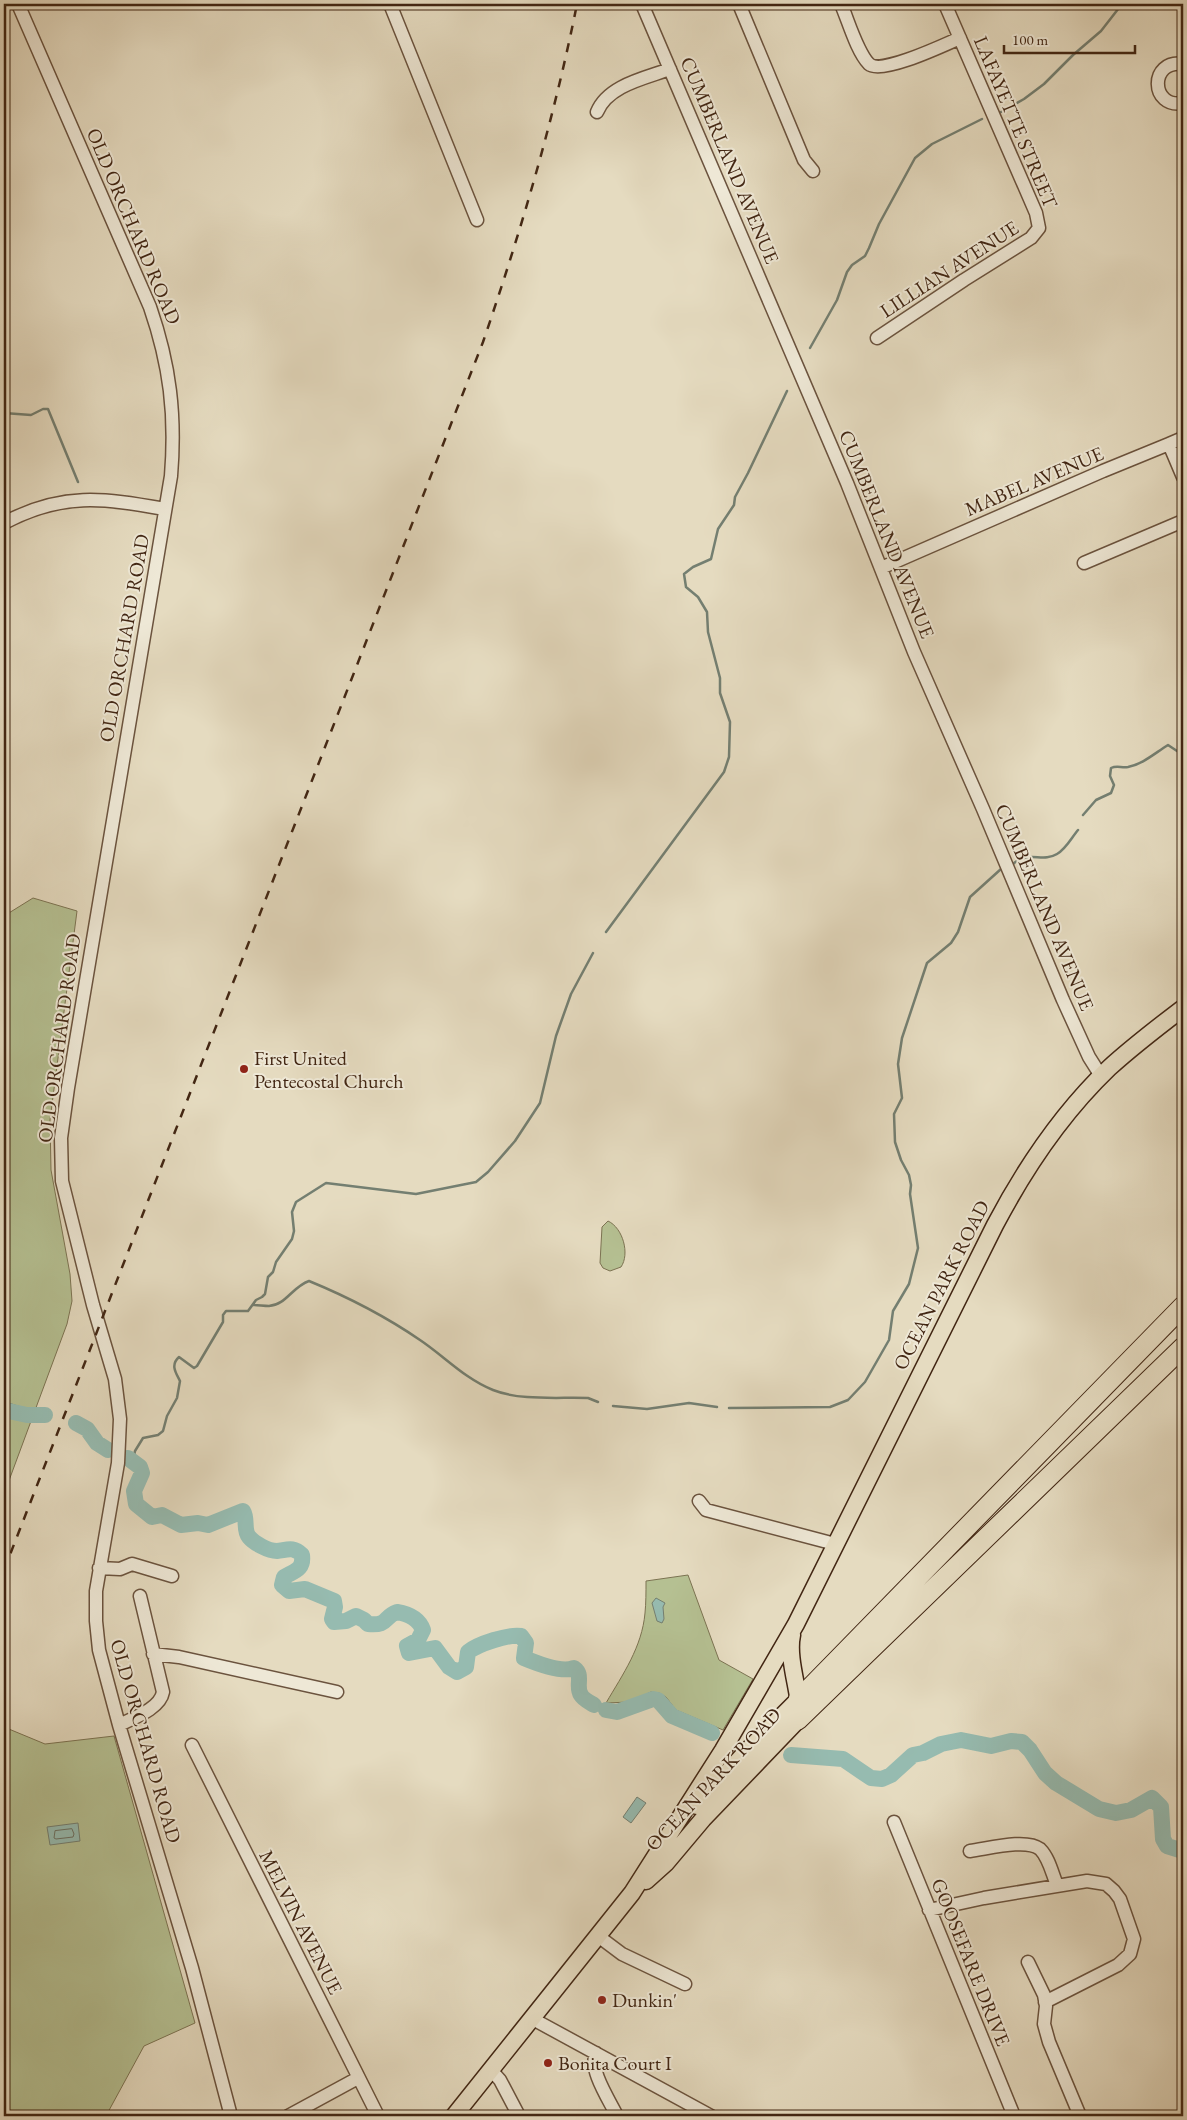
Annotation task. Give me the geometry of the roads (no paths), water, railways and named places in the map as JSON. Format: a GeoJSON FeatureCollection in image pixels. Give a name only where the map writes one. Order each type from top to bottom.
{"type":"FeatureCollection","features":[{"type":"Feature","properties":{"kind":"highway"},"geometry":{"type":"LineString","coordinates":[[798,1700],[1183,1306]]}},
{"type":"Feature","properties":{"kind":"highway"},"geometry":{"type":"LineString","coordinates":[[798,1720],[1183,1347]]}},
{"type":"Feature","properties":{"kind":"main road","name":"OCEAN PARK ROAD"},"geometry":{"type":"LineString","coordinates":[[454,2116],[632,1893],[723,1750],[796,1624],[990,1234],[1016,1186],[1063,1119],[1101,1076],[1183,1008]]}},
{"type":"Feature","properties":{"kind":"main road","name":"OCEAN PARK ROAD"},"geometry":{"type":"LineString","coordinates":[[632,1893],[666,1863],[703,1819],[798,1720],[800,1711],[792,1676],[790,1645],[796,1624]]}},
{"type":"Feature","properties":{"kind":"main road"},"geometry":{"type":"LineString","coordinates":[[768,1673],[778,1670],[792,1676]]}},
{"type":"Feature","properties":{"kind":"main road"},"geometry":{"type":"LineString","coordinates":[[656,1855],[731,1768],[798,1700]]}},
{"type":"Feature","properties":{"kind":"street","name":"OLD ORCHARD ROAD"},"geometry":{"type":"LineString","coordinates":[[18,4],[150,307],[164,351],[170,384],[174,425],[171,476],[69,1079],[61,1138],[61,1166],[65,1196],[93,1305],[112,1369],[118,1403],[120,1435],[118,1463],[99,1568],[96,1607],[102,1664],[192,1968],[231,2116]]}},
{"type":"Feature","properties":{"kind":"street"},"geometry":{"type":"LineString","coordinates":[[390,4],[477,220]]}},
{"type":"Feature","properties":{"kind":"street","name":"CUMBERLAND AVENUE"},"geometry":{"type":"LineString","coordinates":[[642,4],[844,474],[914,652],[987,817],[1063,1000],[1089,1057],[1101,1076]]}},
{"type":"Feature","properties":{"kind":"street"},"geometry":{"type":"LineString","coordinates":[[739,4],[804,160],[813,171]]}},
{"type":"Feature","properties":{"kind":"street"},"geometry":{"type":"LineString","coordinates":[[841,4],[860,50],[869,64],[875,67],[897,64],[960,38]]}},
{"type":"Feature","properties":{"kind":"street","name":"LAFAYETTE STREET"},"geometry":{"type":"LineString","coordinates":[[946,4],[1036,213],[1039,228]]}},
{"type":"Feature","properties":{"kind":"street"},"geometry":{"type":"LineString","coordinates":[[1183,64],[1174,63],[1165,68],[1159,76],[1158,83],[1160,93],[1166,100],[1176,104],[1183,104]]}},
{"type":"Feature","properties":{"kind":"street"},"geometry":{"type":"LineString","coordinates":[[597,112],[607,98],[622,87],[670,69]]}},
{"type":"Feature","properties":{"kind":"street","name":"LILLIAN AVENUE"},"geometry":{"type":"LineString","coordinates":[[877,338],[1031,238],[1039,228]]}},
{"type":"Feature","properties":{"kind":"street","name":"MABEL AVENUE"},"geometry":{"type":"LineString","coordinates":[[881,568],[1103,470],[1183,438]]}},
{"type":"Feature","properties":{"kind":"street"},"geometry":{"type":"LineString","coordinates":[[1169,444],[1183,477]]}},
{"type":"Feature","properties":{"kind":"street"},"geometry":{"type":"LineString","coordinates":[[4,523],[34,509],[80,499],[124,502],[166,509]]}},
{"type":"Feature","properties":{"kind":"street"},"geometry":{"type":"LineString","coordinates":[[1084,563],[1183,522]]}},
{"type":"Feature","properties":{"kind":"street"},"geometry":{"type":"LineString","coordinates":[[699,1501],[706,1510],[836,1544]]}},
{"type":"Feature","properties":{"kind":"street"},"geometry":{"type":"LineString","coordinates":[[99,1568],[120,1568],[132,1564],[172,1576]]}},
{"type":"Feature","properties":{"kind":"street"},"geometry":{"type":"LineString","coordinates":[[119,1725],[153,1706],[162,1696],[162,1687],[140,1596]]}},
{"type":"Feature","properties":{"kind":"street"},"geometry":{"type":"LineString","coordinates":[[153,1654],[179,1657],[337,1692]]}},
{"type":"Feature","properties":{"kind":"street","name":"MELVIN AVENUE"},"geometry":{"type":"LineString","coordinates":[[192,1745],[378,2116]]}},
{"type":"Feature","properties":{"kind":"street","name":"GOOSEFARE DRIVE"},"geometry":{"type":"LineString","coordinates":[[894,1822],[1014,2116]]}},
{"type":"Feature","properties":{"kind":"street"},"geometry":{"type":"LineString","coordinates":[[970,1851],[1032,1844],[1040,1849],[1045,1856],[1057,1885]]}},
{"type":"Feature","properties":{"kind":"street"},"geometry":{"type":"LineString","coordinates":[[929,1910],[1057,1885],[1087,1881],[1106,1884],[1120,1899],[1125,1913],[1134,1940],[1130,1954],[1126,1960],[1118,1965],[1045,2002]]}},
{"type":"Feature","properties":{"kind":"street"},"geometry":{"type":"LineString","coordinates":[[598,1936],[622,1954],[685,1984]]}},
{"type":"Feature","properties":{"kind":"street"},"geometry":{"type":"LineString","coordinates":[[1028,1962],[1041,1988],[1045,2002],[1044,2024],[1047,2033],[1080,2116]]}},
{"type":"Feature","properties":{"kind":"street"},"geometry":{"type":"LineString","coordinates":[[531,2018],[711,2116]]}},
{"type":"Feature","properties":{"kind":"street"},"geometry":{"type":"LineString","coordinates":[[596,2053],[593,2059],[595,2070],[617,2116]]}},
{"type":"Feature","properties":{"kind":"street"},"geometry":{"type":"LineString","coordinates":[[491,2070],[500,2080],[519,2116]]}},
{"type":"Feature","properties":{"kind":"street"},"geometry":{"type":"LineString","coordinates":[[288,2116],[358,2078]]}},
{"type":"Feature","properties":{"kind":"water"},"geometry":{"type":"Polygon","coordinates":[[[9,1403],[35,1412],[32,1419],[4,1412],[4,1404],[9,1403]]]}},
{"type":"Feature","properties":{"kind":"water"},"geometry":{"type":"Polygon","coordinates":[[[656,1598],[665,1603],[662,1623],[657,1621],[652,1603],[656,1598]]]}},
{"type":"Feature","properties":{"kind":"water"},"geometry":{"type":"Polygon","coordinates":[[[637,1797],[646,1803],[631,1823],[623,1817],[637,1797]]]}},
{"type":"Feature","properties":{"kind":"water"},"geometry":{"type":"Polygon","coordinates":[[[78,1823],[80,1841],[50,1845],[47,1827],[78,1823]]]}},
{"type":"Feature","properties":{"kind":"waterway"},"geometry":{"type":"LineString","coordinates":[[1001,112],[1024,99],[1044,84],[1101,31],[1122,4]]}},
{"type":"Feature","properties":{"kind":"waterway"},"geometry":{"type":"LineString","coordinates":[[810,348],[837,300],[847,272],[852,265],[865,256],[879,224],[915,158],[932,144],[982,119]]}},
{"type":"Feature","properties":{"kind":"waterway"},"geometry":{"type":"LineString","coordinates":[[606,932],[724,772],[729,757],[730,722],[720,693],[720,678],[708,632],[707,612],[698,597],[686,587],[684,574],[693,567],[711,559],[718,529],[734,505],[735,497],[787,391]]}},
{"type":"Feature","properties":{"kind":"waterway"},"geometry":{"type":"LineString","coordinates":[[4,413],[31,415],[43,409],[48,409],[78,482]]}},
{"type":"Feature","properties":{"kind":"waterway"},"geometry":{"type":"LineString","coordinates":[[1083,815],[1096,800],[1111,793],[1114,785],[1110,776],[1111,768],[1128,767],[1139,763],[1168,745],[1183,755]]}},
{"type":"Feature","properties":{"kind":"waterway"},"geometry":{"type":"LineString","coordinates":[[1013,864],[1025,858],[1046,857],[1057,854],[1066,846],[1078,830]]}},
{"type":"Feature","properties":{"kind":"waterway"},"geometry":{"type":"LineString","coordinates":[[729,1408],[830,1407],[848,1400],[865,1382],[889,1340],[893,1311],[909,1284],[918,1248],[909,1175],[901,1160],[895,1142],[894,1114],[902,1098],[898,1064],[902,1038],[927,963],[951,943],[958,932],[970,897],[1001,869]]}},
{"type":"Feature","properties":{"kind":"waterway"},"geometry":{"type":"LineString","coordinates":[[133,1461],[135,1451],[143,1438],[158,1435],[163,1431],[167,1416],[177,1398],[180,1381],[174,1366],[176,1360],[179,1357],[194,1368],[197,1366],[223,1322],[223,1315],[226,1311],[248,1311],[256,1300],[265,1294],[268,1277],[273,1272],[276,1262],[292,1239],[294,1231],[292,1212],[296,1202],[326,1183],[416,1194],[476,1182],[488,1172],[515,1141],[540,1103],[556,1036],[571,994],[593,953]]}},
{"type":"Feature","properties":{"kind":"waterway"},"geometry":{"type":"LineString","coordinates":[[253,1305],[269,1306],[280,1303],[298,1287],[309,1281],[380,1315],[429,1346],[473,1380],[493,1390],[515,1396],[588,1398],[598,1402]]}},
{"type":"Feature","properties":{"kind":"waterway"},"geometry":{"type":"LineString","coordinates":[[613,1406],[647,1409],[689,1403],[717,1407]]}},
{"type":"Feature","properties":{"kind":"waterway"},"geometry":{"type":"LineString","coordinates":[[4,1410],[27,1415],[45,1415]]}},
{"type":"Feature","properties":{"kind":"waterway"},"geometry":{"type":"LineString","coordinates":[[76,1423],[87,1429],[97,1443],[108,1450]]}},
{"type":"Feature","properties":{"kind":"waterway"},"geometry":{"type":"LineString","coordinates":[[128,1458],[140,1467],[142,1473],[134,1491],[136,1504],[152,1517],[162,1515],[181,1525],[198,1523],[208,1525],[243,1511],[247,1534],[254,1542],[273,1551],[290,1549],[299,1552],[302,1555],[300,1567],[284,1577],[282,1585],[289,1591],[305,1589],[334,1601],[335,1607],[332,1619],[334,1622],[346,1621],[356,1616],[368,1624],[379,1624],[397,1612],[406,1614],[416,1620],[423,1630],[418,1640],[407,1646],[409,1653],[435,1648],[449,1667],[457,1672],[466,1667],[468,1652],[473,1649],[501,1638],[521,1636],[526,1643],[524,1658],[556,1668],[574,1668],[579,1677],[579,1692],[594,1705]]}},
{"type":"Feature","properties":{"kind":"waterway"},"geometry":{"type":"LineString","coordinates":[[606,1710],[617,1712],[653,1699],[658,1700],[672,1716],[712,1733]]}},
{"type":"Feature","properties":{"kind":"waterway"},"geometry":{"type":"LineString","coordinates":[[791,1755],[843,1759],[871,1778],[882,1779],[891,1775],[913,1755],[923,1753],[941,1744],[961,1740],[991,1746],[1011,1741],[1022,1742],[1030,1750],[1045,1773],[1056,1783],[1099,1809],[1116,1813],[1131,1810],[1152,1798],[1161,1807],[1163,1839],[1167,1846],[1183,1851]]}},
{"type":"Feature","properties":{"kind":"railway"},"geometry":{"type":"LineString","coordinates":[[4,1570],[483,342],[536,175],[558,90],[577,4]]}},
{"type":"Feature","properties":{"kind":"place","name":"First United Pentecostal Church"},"geometry":{"type":"Point","coordinates":[244,1069]}},
{"type":"Feature","properties":{"kind":"place","name":"Dunkin'"},"geometry":{"type":"Point","coordinates":[602,2000]}},
{"type":"Feature","properties":{"kind":"place","name":"Bonita Court I"},"geometry":{"type":"Point","coordinates":[548,2063]}}]}
